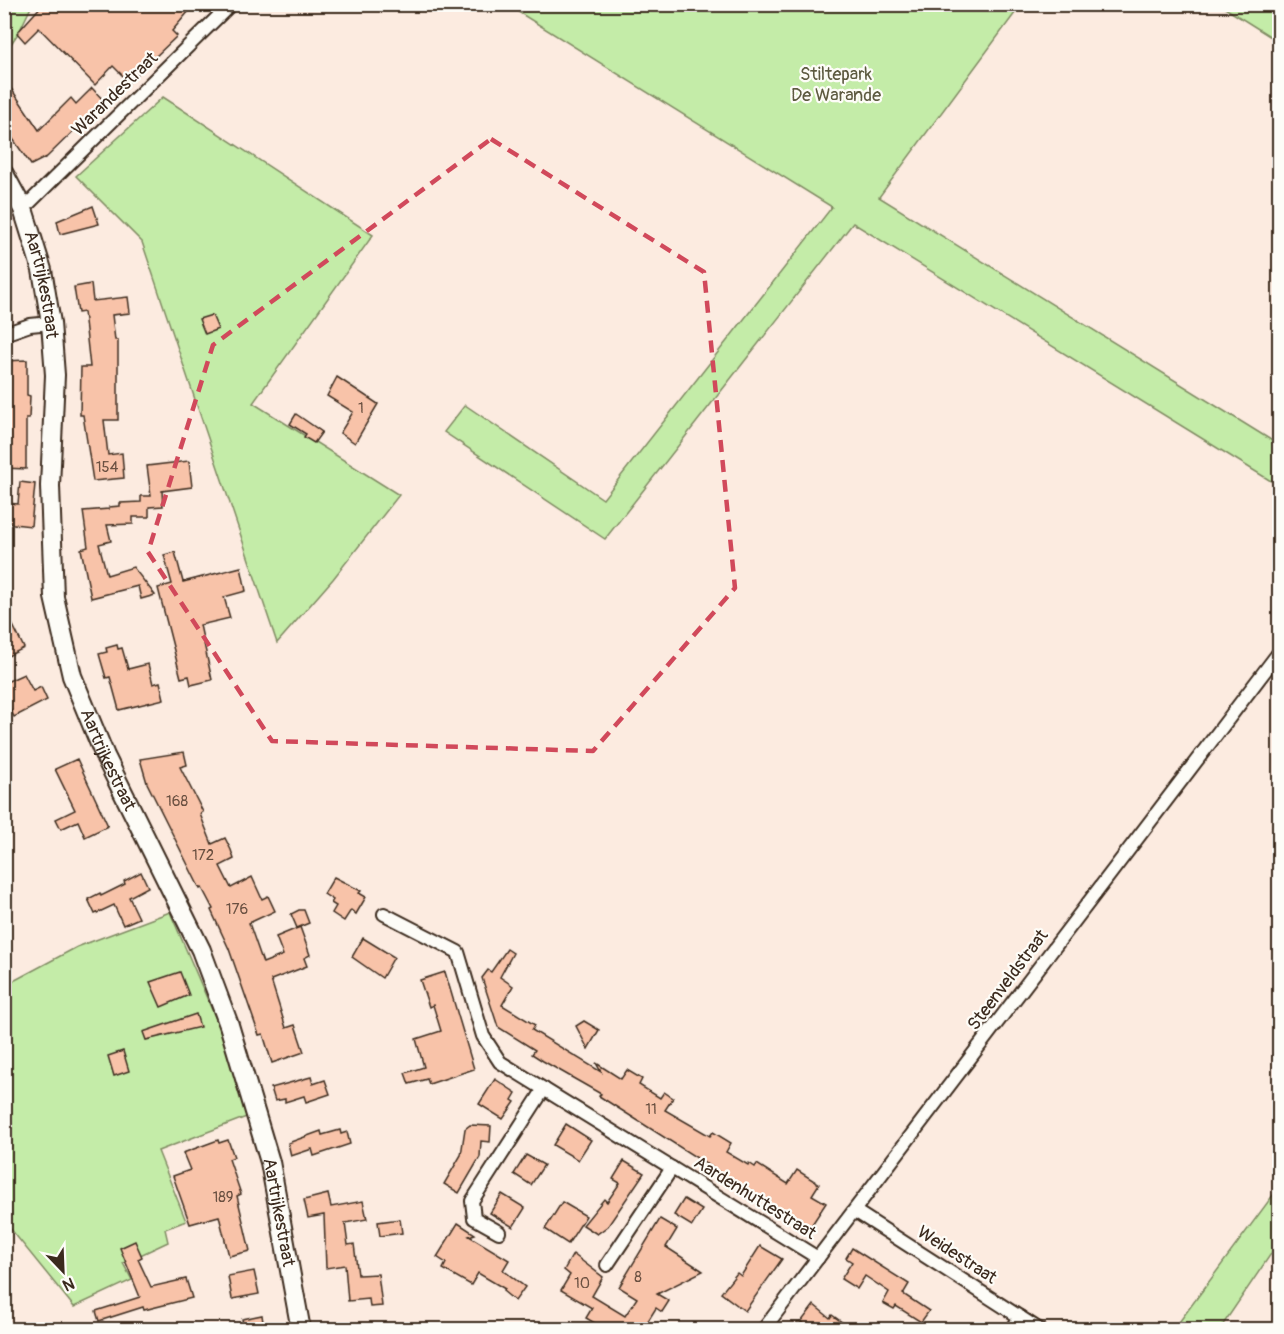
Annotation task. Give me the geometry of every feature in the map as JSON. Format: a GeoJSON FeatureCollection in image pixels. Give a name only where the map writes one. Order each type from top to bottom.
{"type":"FeatureCollection","features":[{"type":"Feature","properties":{"kind":"street","name":"Warandestraat"},"geometry":{"type":"LineString","coordinates":[[23,209],[231,4]]}},
{"type":"Feature","properties":{"kind":"street","name":"Aartrijkestraat"},"geometry":{"type":"LineString","coordinates":[[4,174],[23,209],[42,270],[51,322],[55,375],[50,486],[54,597],[72,676],[105,756],[201,950],[229,1024],[270,1162],[301,1329]]}},
{"type":"Feature","properties":{"kind":"street"},"geometry":{"type":"LineString","coordinates":[[4,334],[30,325],[51,322]]}},
{"type":"Feature","properties":{"kind":"street","name":"Steenveldstraat"},"geometry":{"type":"LineString","coordinates":[[763,1329],[1280,651]]}},
{"type":"Feature","properties":{"kind":"street","name":"Aardenhuttestraat"},"geometry":{"type":"LineString","coordinates":[[384,914],[458,952],[483,1036],[500,1062],[818,1258]]}},
{"type":"Feature","properties":{"kind":"street"},"geometry":{"type":"LineString","coordinates":[[499,1232],[474,1218],[472,1201],[544,1089]]}},
{"type":"Feature","properties":{"kind":"street","name":"Aardenhuttestraat"},"geometry":{"type":"LineString","coordinates":[[607,1265],[672,1168]]}},
{"type":"Feature","properties":{"kind":"street","name":"Weidestraat"},"geometry":{"type":"LineString","coordinates":[[855,1211],[1040,1329]]}},
{"type":"Feature","properties":{"kind":"street"},"geometry":{"type":"LineString","coordinates":[[1012,1329],[1020,1317]]}},
{"type":"Feature","properties":{"kind":"highlighted area"},"geometry":{"type":"Polygon","coordinates":[[[491,139],[704,272],[735,588],[593,751],[272,741],[148,552],[213,345],[491,139]]]}},
{"type":"Feature","properties":{"kind":"green space"},"geometry":{"type":"Polygon","coordinates":[[[5,5],[32,5],[19,32],[5,53],[5,5]]]}},
{"type":"Feature","properties":{"kind":"green space","name":"Stiltepark De Warande"},"geometry":{"type":"Polygon","coordinates":[[[507,5],[1021,5],[879,197],[1279,445],[1279,486],[853,223],[605,539],[444,432],[465,405],[603,499],[832,207],[507,5]]]}},
{"type":"Feature","properties":{"kind":"green space"},"geometry":{"type":"Polygon","coordinates":[[[1220,5],[1262,5],[1279,16],[1279,42],[1220,5]]]}},
{"type":"Feature","properties":{"kind":"green space"},"geometry":{"type":"Polygon","coordinates":[[[163,97],[373,235],[253,403],[399,495],[333,579],[277,643],[142,242],[76,176],[163,97]]]}},
{"type":"Feature","properties":{"kind":"green space"},"geometry":{"type":"Polygon","coordinates":[[[170,912],[236,1066],[249,1116],[158,1151],[186,1221],[165,1229],[168,1242],[123,1263],[132,1280],[74,1307],[5,1222],[4,986],[77,947],[170,912]]]}},
{"type":"Feature","properties":{"kind":"green space"},"geometry":{"type":"Polygon","coordinates":[[[1279,1187],[1279,1242],[1220,1329],[1174,1329],[1279,1187]]]}},
{"type":"Feature","properties":{"kind":"building"},"geometry":{"type":"Polygon","coordinates":[[[43,4],[195,4],[172,31],[177,36],[129,82],[113,66],[95,85],[39,28],[25,42],[17,33],[43,4]]]}},
{"type":"Feature","properties":{"kind":"building"},"geometry":{"type":"Polygon","coordinates":[[[4,78],[39,130],[71,98],[76,104],[92,88],[104,101],[47,157],[31,165],[4,126],[4,78]]]}},
{"type":"Feature","properties":{"kind":"building"},"geometry":{"type":"Polygon","coordinates":[[[93,206],[99,224],[60,234],[57,221],[93,206]]]}},
{"type":"Feature","properties":{"kind":"building"},"geometry":{"type":"Polygon","coordinates":[[[91,284],[93,301],[128,297],[130,313],[112,315],[115,340],[118,340],[118,420],[104,420],[108,455],[122,453],[124,478],[93,481],[83,415],[80,415],[81,367],[90,367],[84,312],[78,313],[74,287],[91,284]]]}},
{"type":"Feature","properties":{"kind":"building"},"geometry":{"type":"Polygon","coordinates":[[[212,315],[218,329],[205,334],[199,319],[212,315]]]}},
{"type":"Feature","properties":{"kind":"building"},"geometry":{"type":"Polygon","coordinates":[[[27,360],[27,395],[30,396],[29,418],[26,418],[26,469],[4,468],[7,376],[4,376],[4,361],[27,360]]]}},
{"type":"Feature","properties":{"kind":"building"},"geometry":{"type":"Polygon","coordinates":[[[337,377],[378,404],[355,443],[340,433],[353,412],[327,396],[337,377]]]}},
{"type":"Feature","properties":{"kind":"building"},"geometry":{"type":"Polygon","coordinates":[[[296,414],[322,432],[314,443],[304,437],[306,434],[290,424],[296,414]]]}},
{"type":"Feature","properties":{"kind":"building"},"geometry":{"type":"Polygon","coordinates":[[[189,461],[192,487],[162,491],[163,506],[149,507],[149,517],[133,517],[133,524],[107,525],[111,541],[99,544],[107,575],[133,567],[155,595],[141,599],[138,586],[91,598],[81,549],[88,547],[83,511],[109,509],[109,507],[120,506],[120,503],[141,502],[141,496],[151,496],[147,466],[189,461]]]}},
{"type":"Feature","properties":{"kind":"building"},"geometry":{"type":"Polygon","coordinates":[[[20,482],[35,484],[31,526],[5,523],[7,503],[18,504],[20,482]]]}},
{"type":"Feature","properties":{"kind":"building"},"geometry":{"type":"Polygon","coordinates":[[[175,552],[183,582],[241,567],[246,591],[224,597],[230,618],[200,625],[212,680],[191,685],[189,676],[181,678],[158,588],[172,584],[164,555],[175,552]]]}},
{"type":"Feature","properties":{"kind":"building"},"geometry":{"type":"Polygon","coordinates":[[[4,607],[24,648],[4,658],[4,607]]]}},
{"type":"Feature","properties":{"kind":"building"},"geometry":{"type":"Polygon","coordinates":[[[117,645],[118,649],[122,648],[128,669],[148,664],[153,684],[160,682],[164,699],[119,710],[110,677],[106,678],[99,654],[107,652],[106,648],[117,645]]]}},
{"type":"Feature","properties":{"kind":"building"},"geometry":{"type":"Polygon","coordinates":[[[24,674],[33,691],[41,687],[47,700],[14,717],[4,696],[4,683],[24,674]]]}},
{"type":"Feature","properties":{"kind":"building"},"geometry":{"type":"Polygon","coordinates":[[[184,752],[187,765],[180,767],[203,812],[200,814],[212,844],[225,838],[231,850],[234,859],[220,866],[231,888],[252,877],[262,899],[268,896],[275,911],[249,923],[263,963],[283,955],[276,937],[300,927],[310,955],[304,958],[307,966],[271,980],[286,1028],[295,1025],[304,1052],[272,1063],[263,1034],[259,1035],[229,949],[211,910],[213,909],[202,888],[200,889],[147,783],[140,759],[184,752]]]}},
{"type":"Feature","properties":{"kind":"building"},"geometry":{"type":"Polygon","coordinates":[[[77,759],[108,826],[85,837],[78,821],[61,829],[56,819],[75,810],[55,769],[77,759]]]}},
{"type":"Feature","properties":{"kind":"building"},"geometry":{"type":"Polygon","coordinates":[[[141,872],[148,887],[129,897],[139,918],[123,925],[114,905],[95,914],[88,899],[100,893],[101,896],[125,884],[124,881],[141,872]]]}},
{"type":"Feature","properties":{"kind":"building"},"geometry":{"type":"Polygon","coordinates":[[[334,877],[361,891],[359,893],[366,897],[356,914],[351,910],[344,921],[332,913],[336,906],[331,903],[333,900],[324,894],[334,877]]]}},
{"type":"Feature","properties":{"kind":"building"},"geometry":{"type":"Polygon","coordinates":[[[304,910],[309,923],[297,928],[291,914],[304,910]]]}},
{"type":"Feature","properties":{"kind":"building"},"geometry":{"type":"Polygon","coordinates":[[[363,938],[394,957],[382,978],[352,957],[363,938]]]}},
{"type":"Feature","properties":{"kind":"building"},"geometry":{"type":"Polygon","coordinates":[[[507,949],[513,953],[500,977],[513,986],[502,1005],[535,1025],[532,1030],[601,1072],[596,1063],[621,1079],[627,1070],[642,1079],[639,1085],[660,1098],[664,1092],[673,1098],[665,1110],[710,1136],[713,1132],[731,1143],[726,1152],[748,1165],[749,1163],[755,1167],[757,1164],[788,1184],[797,1170],[819,1184],[812,1195],[826,1203],[809,1229],[599,1096],[601,1094],[532,1054],[535,1050],[498,1027],[482,978],[488,970],[491,972],[507,949]]]}},
{"type":"Feature","properties":{"kind":"building"},"geometry":{"type":"Polygon","coordinates":[[[180,972],[189,995],[161,1007],[150,982],[180,972]]]}},
{"type":"Feature","properties":{"kind":"building"},"geometry":{"type":"Polygon","coordinates":[[[445,972],[474,1069],[429,1084],[427,1079],[409,1084],[405,1073],[424,1067],[416,1039],[441,1031],[433,1005],[429,1007],[420,980],[445,972]]]}},
{"type":"Feature","properties":{"kind":"building"},"geometry":{"type":"Polygon","coordinates":[[[196,1014],[200,1027],[146,1040],[143,1032],[196,1014]]]}},
{"type":"Feature","properties":{"kind":"building"},"geometry":{"type":"Polygon","coordinates":[[[584,1021],[599,1030],[588,1049],[576,1026],[584,1021]]]}},
{"type":"Feature","properties":{"kind":"building"},"geometry":{"type":"Polygon","coordinates":[[[123,1051],[129,1071],[114,1076],[108,1056],[123,1051]]]}},
{"type":"Feature","properties":{"kind":"building"},"geometry":{"type":"Polygon","coordinates":[[[311,1077],[313,1084],[325,1080],[330,1094],[306,1102],[304,1096],[285,1102],[285,1099],[275,1101],[271,1088],[311,1077]]]}},
{"type":"Feature","properties":{"kind":"building"},"geometry":{"type":"Polygon","coordinates":[[[495,1079],[516,1093],[512,1100],[515,1102],[503,1119],[479,1104],[495,1079]]]}},
{"type":"Feature","properties":{"kind":"building"},"geometry":{"type":"Polygon","coordinates":[[[566,1124],[591,1140],[578,1160],[553,1145],[566,1124]]]}},
{"type":"Feature","properties":{"kind":"building"},"geometry":{"type":"Polygon","coordinates":[[[470,1125],[491,1126],[490,1142],[481,1141],[480,1157],[459,1193],[444,1184],[461,1155],[465,1129],[470,1125]]]}},
{"type":"Feature","properties":{"kind":"building"},"geometry":{"type":"Polygon","coordinates":[[[340,1130],[341,1134],[347,1132],[350,1144],[314,1156],[312,1149],[291,1156],[288,1143],[321,1131],[322,1135],[340,1130]]]}},
{"type":"Feature","properties":{"kind":"building"},"geometry":{"type":"Polygon","coordinates":[[[218,1140],[219,1143],[228,1140],[234,1157],[229,1159],[241,1194],[237,1196],[250,1251],[229,1256],[219,1216],[190,1224],[173,1176],[190,1170],[183,1153],[218,1140]]]}},
{"type":"Feature","properties":{"kind":"building"},"geometry":{"type":"Polygon","coordinates":[[[526,1155],[544,1165],[531,1185],[514,1174],[526,1155]]]}},
{"type":"Feature","properties":{"kind":"building"},"geometry":{"type":"Polygon","coordinates":[[[624,1161],[644,1173],[608,1226],[597,1234],[583,1225],[604,1199],[607,1202],[620,1183],[613,1179],[624,1161]]]}},
{"type":"Feature","properties":{"kind":"building"},"geometry":{"type":"Polygon","coordinates":[[[328,1194],[331,1207],[363,1201],[367,1219],[345,1223],[348,1245],[354,1244],[358,1275],[378,1274],[382,1306],[370,1307],[369,1299],[348,1301],[345,1265],[326,1268],[324,1215],[308,1218],[304,1200],[328,1194]]]}},
{"type":"Feature","properties":{"kind":"building"},"geometry":{"type":"Polygon","coordinates":[[[502,1194],[525,1208],[513,1227],[490,1213],[502,1194]]]}},
{"type":"Feature","properties":{"kind":"building"},"geometry":{"type":"Polygon","coordinates":[[[684,1199],[702,1210],[692,1226],[674,1215],[684,1199]]]}},
{"type":"Feature","properties":{"kind":"building"},"geometry":{"type":"Polygon","coordinates":[[[562,1202],[586,1216],[568,1244],[545,1229],[562,1202]]]}},
{"type":"Feature","properties":{"kind":"building"},"geometry":{"type":"Polygon","coordinates":[[[400,1219],[402,1233],[380,1236],[378,1222],[400,1219]]]}},
{"type":"Feature","properties":{"kind":"building"},"geometry":{"type":"Polygon","coordinates":[[[660,1219],[677,1229],[666,1247],[703,1271],[657,1294],[669,1301],[662,1312],[656,1308],[643,1329],[605,1329],[586,1318],[592,1308],[561,1290],[570,1275],[564,1270],[573,1254],[603,1277],[592,1296],[625,1316],[637,1298],[619,1287],[660,1219]]]}},
{"type":"Feature","properties":{"kind":"building"},"geometry":{"type":"Polygon","coordinates":[[[458,1223],[475,1234],[469,1236],[509,1260],[503,1270],[525,1287],[515,1301],[503,1291],[505,1289],[478,1273],[471,1285],[443,1269],[446,1263],[437,1257],[458,1223]]]}},
{"type":"Feature","properties":{"kind":"building"},"geometry":{"type":"Polygon","coordinates":[[[135,1241],[142,1257],[138,1259],[151,1287],[186,1279],[192,1298],[144,1310],[143,1307],[99,1321],[96,1311],[140,1297],[120,1248],[135,1241]]]}},
{"type":"Feature","properties":{"kind":"building"},"geometry":{"type":"Polygon","coordinates":[[[760,1246],[782,1259],[745,1311],[721,1293],[737,1273],[741,1276],[760,1246]]]}},
{"type":"Feature","properties":{"kind":"building"},"geometry":{"type":"Polygon","coordinates":[[[852,1248],[909,1284],[903,1294],[929,1311],[921,1322],[896,1306],[894,1309],[883,1303],[889,1292],[865,1276],[857,1289],[841,1279],[852,1262],[846,1258],[852,1248]]]}},
{"type":"Feature","properties":{"kind":"building"},"geometry":{"type":"Polygon","coordinates":[[[254,1271],[259,1294],[232,1299],[228,1276],[254,1271]]]}},
{"type":"Feature","properties":{"kind":"building"},"geometry":{"type":"Polygon","coordinates":[[[814,1305],[830,1318],[832,1315],[843,1323],[841,1326],[846,1329],[811,1329],[801,1322],[814,1305]]]}},
{"type":"Feature","properties":{"kind":"building"},"geometry":{"type":"Polygon","coordinates":[[[262,1315],[264,1329],[244,1329],[242,1319],[262,1315]]]}}]}
